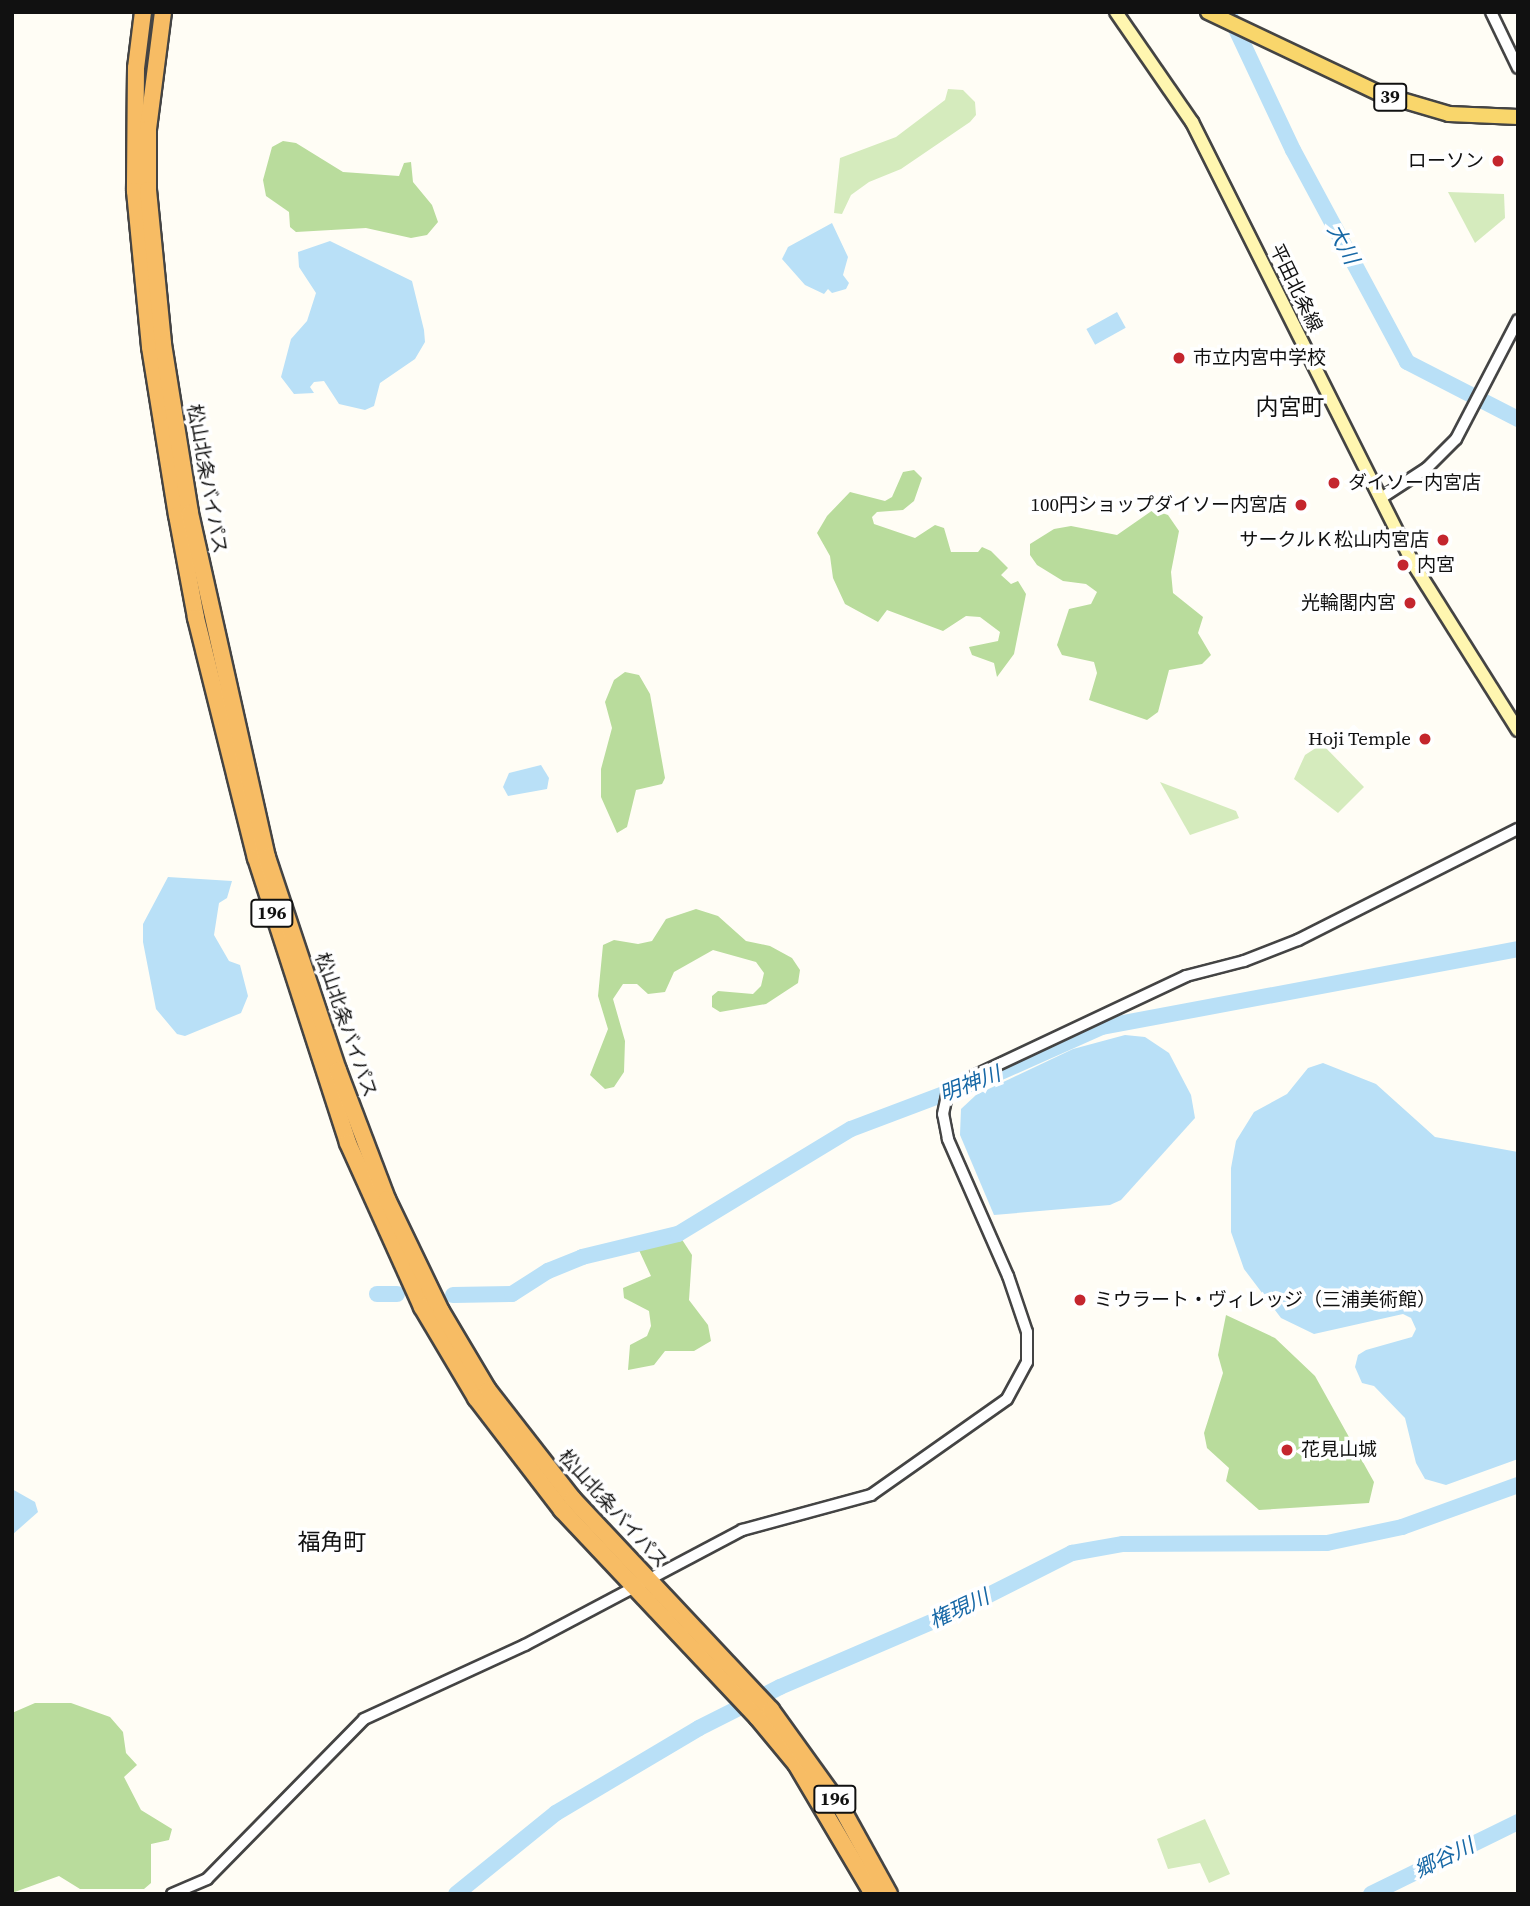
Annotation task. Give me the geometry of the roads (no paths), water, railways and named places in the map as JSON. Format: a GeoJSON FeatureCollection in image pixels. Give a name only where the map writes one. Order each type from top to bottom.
{"type":"FeatureCollection","features":[{"type":"Feature","properties":{"kind":"highway","name":"松山北条バイパス"},"geometry":{"type":"LineString","coordinates":[[144,12],[136,68],[135,191],[158,402],[196,618],[277,930],[348,1143],[422,1307],[517,1456],[764,1713],[841,1807],[889,1894]]}},
{"type":"Feature","properties":{"kind":"highway","name":"松山北条バイパス"},"geometry":{"type":"LineString","coordinates":[[163,12],[148,142],[163,344],[210,615],[267,857],[338,1070],[387,1199],[423,1278],[488,1390],[640,1582]]}},
{"type":"Feature","properties":{"kind":"highway","name":"松山北条バイパス"},"geometry":{"type":"LineString","coordinates":[[764,1713],[830,1816],[873,1894]]}},
{"type":"Feature","properties":{"kind":"main road","name":"平田北条線"},"geometry":{"type":"LineString","coordinates":[[1116,12],[1192,122],[1440,610],[1518,730]]}},
{"type":"Feature","properties":{"kind":"main road","name":"39"},"geometry":{"type":"LineString","coordinates":[[1208,12],[1381,94],[1449,114],[1518,117]]}},
{"type":"Feature","properties":{"kind":"street"},"geometry":{"type":"LineString","coordinates":[[1491,12],[1518,68]]}},
{"type":"Feature","properties":{"kind":"street"},"geometry":{"type":"LineString","coordinates":[[1381,498],[1444,454],[1473,412],[1518,320]]}},
{"type":"Feature","properties":{"kind":"street"},"geometry":{"type":"LineString","coordinates":[[172,1894],[207,1879],[364,1719],[525,1645],[640,1582],[755,1525],[838,1507],[871,1495],[983,1420],[1017,1387],[1029,1347],[1023,1316],[948,1139],[943,1114],[947,1095],[959,1083],[1186,976],[1287,945],[1518,829]]}},
{"type":"Feature","properties":{"kind":"water"},"geometry":{"type":"Polygon","coordinates":[[[832,223],[848,257],[843,275],[849,283],[846,289],[832,293],[828,289],[824,294],[805,285],[782,259],[788,247],[832,223]]]}},
{"type":"Feature","properties":{"kind":"water"},"geometry":{"type":"Polygon","coordinates":[[[330,241],[412,281],[424,330],[425,342],[415,359],[380,383],[374,406],[365,410],[339,404],[324,381],[314,382],[310,387],[314,393],[294,394],[281,377],[291,339],[307,321],[316,293],[299,267],[298,252],[330,241]]]}},
{"type":"Feature","properties":{"kind":"water"},"geometry":{"type":"Polygon","coordinates":[[[1117,312],[1126,328],[1095,345],[1086,329],[1117,312]]]}},
{"type":"Feature","properties":{"kind":"water"},"geometry":{"type":"Polygon","coordinates":[[[541,765],[549,778],[547,789],[508,796],[503,787],[509,773],[541,765]]]}},
{"type":"Feature","properties":{"kind":"water"},"geometry":{"type":"Polygon","coordinates":[[[168,877],[232,881],[227,898],[219,903],[214,935],[229,961],[240,965],[248,996],[241,1013],[185,1036],[177,1034],[156,1009],[143,942],[143,924],[168,877]]]}},
{"type":"Feature","properties":{"kind":"water"},"geometry":{"type":"Polygon","coordinates":[[[1125,1035],[1145,1037],[1169,1053],[1191,1095],[1195,1118],[1121,1200],[1110,1205],[994,1215],[960,1135],[961,1109],[976,1095],[1073,1049],[1125,1035]]]}},
{"type":"Feature","properties":{"kind":"water"},"geometry":{"type":"Polygon","coordinates":[[[1323,1063],[1376,1084],[1435,1137],[1518,1152],[1518,1459],[1446,1485],[1425,1479],[1416,1463],[1405,1418],[1374,1386],[1362,1383],[1355,1367],[1358,1355],[1366,1350],[1412,1337],[1416,1329],[1411,1318],[1403,1314],[1314,1334],[1281,1318],[1244,1269],[1231,1232],[1231,1168],[1236,1141],[1254,1112],[1287,1094],[1308,1068],[1323,1063]]]}},
{"type":"Feature","properties":{"kind":"water"},"geometry":{"type":"Polygon","coordinates":[[[12,1489],[35,1502],[38,1512],[12,1535],[12,1489]]]}},
{"type":"Feature","properties":{"kind":"waterway","name":"大川"},"geometry":{"type":"LineString","coordinates":[[1228,12],[1293,150],[1407,362],[1518,419]]}},
{"type":"Feature","properties":{"kind":"waterway","name":"明神川"},"geometry":{"type":"LineString","coordinates":[[453,1295],[512,1294],[548,1271],[582,1257],[678,1234],[851,1129],[994,1075],[1102,1027],[1518,949]]}},
{"type":"Feature","properties":{"kind":"waterway","name":"明神川"},"geometry":{"type":"LineString","coordinates":[[377,1294],[397,1294]]}},
{"type":"Feature","properties":{"kind":"waterway","name":"権現川"},"geometry":{"type":"LineString","coordinates":[[456,1894],[556,1813],[699,1728],[780,1687],[957,1611],[1072,1553],[1123,1544],[1327,1543],[1402,1527],[1518,1485]]}},
{"type":"Feature","properties":{"kind":"waterway","name":"郷谷川"},"geometry":{"type":"LineString","coordinates":[[1371,1894],[1518,1822]]}},
{"type":"Feature","properties":{"kind":"place","name":"ローソン"},"geometry":{"type":"Point","coordinates":[1498,161]}},
{"type":"Feature","properties":{"kind":"place","name":"市立内宮中学校"},"geometry":{"type":"Point","coordinates":[1179,358]}},
{"type":"Feature","properties":{"kind":"place","name":"ダイソー内宮店"},"geometry":{"type":"Point","coordinates":[1334,483]}},
{"type":"Feature","properties":{"kind":"place","name":"100円ショップダイソー内宮店"},"geometry":{"type":"Point","coordinates":[1301,505]}},
{"type":"Feature","properties":{"kind":"place","name":"サークルＫ松山内宮店"},"geometry":{"type":"Point","coordinates":[1443,540]}},
{"type":"Feature","properties":{"kind":"place","name":"内宮"},"geometry":{"type":"Point","coordinates":[1403,565]}},
{"type":"Feature","properties":{"kind":"place","name":"光輪閣内宮"},"geometry":{"type":"Point","coordinates":[1410,603]}},
{"type":"Feature","properties":{"kind":"place","name":"Hoji Temple"},"geometry":{"type":"Point","coordinates":[1425,739]}},
{"type":"Feature","properties":{"kind":"place","name":"ミウラート・ヴィレッジ（三浦美術館）"},"geometry":{"type":"Point","coordinates":[1080,1300]}},
{"type":"Feature","properties":{"kind":"place","name":"花見山城"},"geometry":{"type":"Point","coordinates":[1287,1450]}},
{"type":"Feature","properties":{"kind":"district","name":"内宮町"},"geometry":{"type":"Point","coordinates":[1290,407]}},
{"type":"Feature","properties":{"kind":"district","name":"福角町"},"geometry":{"type":"Point","coordinates":[332,1542]}}]}
